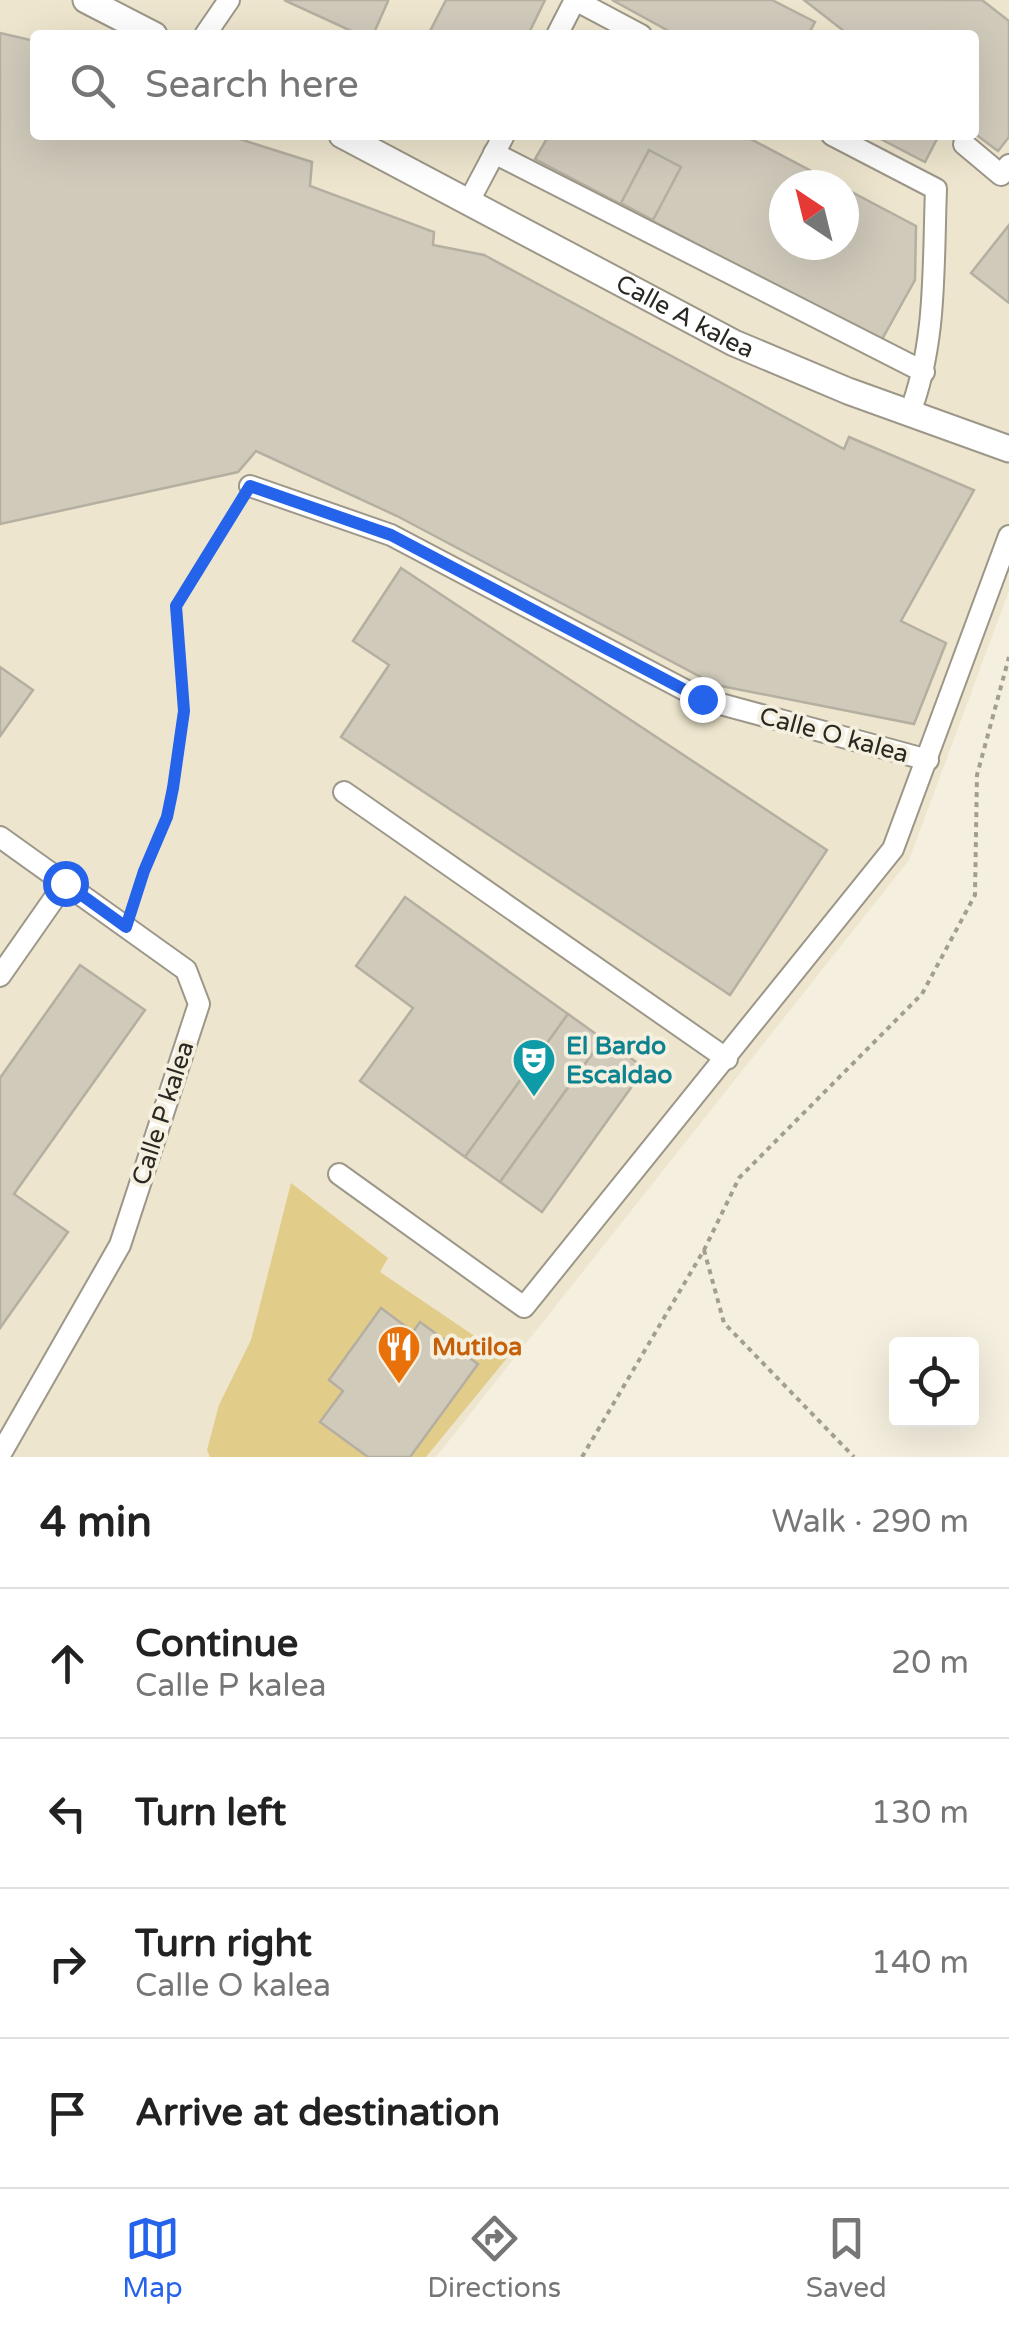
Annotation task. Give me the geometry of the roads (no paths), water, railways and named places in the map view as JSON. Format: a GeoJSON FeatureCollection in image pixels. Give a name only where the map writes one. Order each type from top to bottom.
{"type":"FeatureCollection","features":[{"type":"Feature","properties":{"kind":"street"},"geometry":{"type":"LineString","coordinates":[[86,0],[144,30]]}},
{"type":"Feature","properties":{"kind":"street"},"geometry":{"type":"LineString","coordinates":[[208,30],[228,0]]}},
{"type":"Feature","properties":{"kind":"street"},"geometry":{"type":"LineString","coordinates":[[560,30],[575,0],[632,30]]}},
{"type":"Feature","properties":{"kind":"street","name":"Calle A kalea"},"geometry":{"type":"LineString","coordinates":[[351,140],[734,343],[909,415],[1009,449]]}},
{"type":"Feature","properties":{"kind":"street"},"geometry":{"type":"LineString","coordinates":[[842,140],[936,189],[930,325],[924,372],[909,415]]}},
{"type":"Feature","properties":{"kind":"street"},"geometry":{"type":"LineString","coordinates":[[468,203],[499,144],[924,372]]}},
{"type":"Feature","properties":{"kind":"street"},"geometry":{"type":"LineString","coordinates":[[964,144],[1001,174],[1009,165]]}},
{"type":"Feature","properties":{"kind":"street","name":"Calle O kalea"},"geometry":{"type":"LineString","coordinates":[[250,486],[391,535],[702,699],[928,760]]}},
{"type":"Feature","properties":{"kind":"street","name":"Calle O kalea"},"geometry":{"type":"LineString","coordinates":[[339,1174],[524,1307],[894,849],[1009,536]]}},
{"type":"Feature","properties":{"kind":"street"},"geometry":{"type":"LineString","coordinates":[[344,792],[727,1059]]}},
{"type":"Feature","properties":{"kind":"street","name":"Calle P kalea"},"geometry":{"type":"LineString","coordinates":[[0,837],[186,970],[199,1004],[120,1245],[0,1455]]}},
{"type":"Feature","properties":{"kind":"street"},"geometry":{"type":"LineString","coordinates":[[0,976],[65,883]]}},
{"type":"Feature","properties":{"kind":"place","name":"El Bardo Escaldao"},"geometry":{"type":"Point","coordinates":[534,1098]}},
{"type":"Feature","properties":{"kind":"place","name":"Mutiloa"},"geometry":{"type":"Point","coordinates":[399,1385]}}]}
